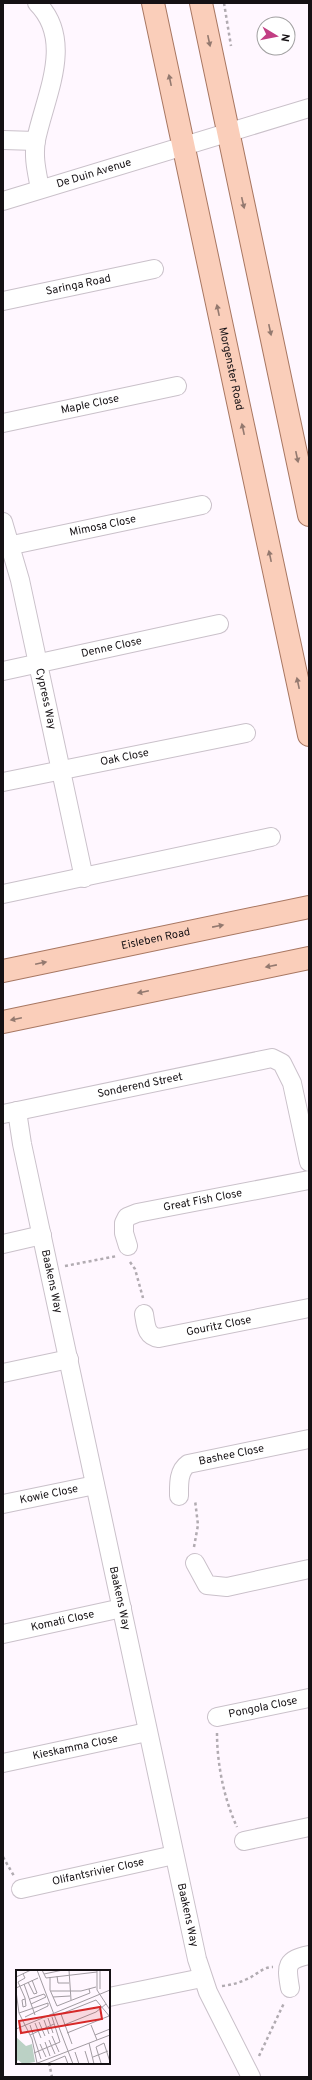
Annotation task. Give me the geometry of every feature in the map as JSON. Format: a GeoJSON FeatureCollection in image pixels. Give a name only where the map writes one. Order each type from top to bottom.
{"type":"FeatureCollection","features":[{"type":"Feature","properties":{"kind":"main road","name":"Morgenster Road"},"geometry":{"type":"LineString","coordinates":[[153,3],[309,735]]}},
{"type":"Feature","properties":{"kind":"main road"},"geometry":{"type":"LineString","coordinates":[[201,3],[309,515]]}},
{"type":"Feature","properties":{"kind":"main road","name":"Eisleben Road"},"geometry":{"type":"LineString","coordinates":[[3,971],[309,907]]}},
{"type":"Feature","properties":{"kind":"main road"},"geometry":{"type":"LineString","coordinates":[[3,1022],[309,958]]}},
{"type":"Feature","properties":{"kind":"street"},"geometry":{"type":"LineString","coordinates":[[37,3],[46,12],[52,26],[57,46],[54,75],[36,141],[34,163],[40,189]]}},
{"type":"Feature","properties":{"kind":"street","name":"De Duin Avenue"},"geometry":{"type":"LineString","coordinates":[[3,201],[309,108]]}},
{"type":"Feature","properties":{"kind":"street"},"geometry":{"type":"LineString","coordinates":[[3,140],[36,141]]}},
{"type":"Feature","properties":{"kind":"street","name":"Saringa Road"},"geometry":{"type":"LineString","coordinates":[[3,301],[154,269]]}},
{"type":"Feature","properties":{"kind":"street","name":"Maple Close"},"geometry":{"type":"LineString","coordinates":[[3,424],[177,386]]}},
{"type":"Feature","properties":{"kind":"street","name":"Mimosa Close"},"geometry":{"type":"LineString","coordinates":[[7,546],[202,505]]}},
{"type":"Feature","properties":{"kind":"street","name":"Cypress Way"},"geometry":{"type":"LineString","coordinates":[[3,522],[7,546],[38,663],[84,878]]}},
{"type":"Feature","properties":{"kind":"street","name":"Denne Close"},"geometry":{"type":"LineString","coordinates":[[3,671],[219,624]]}},
{"type":"Feature","properties":{"kind":"street","name":"Oak Close"},"geometry":{"type":"LineString","coordinates":[[3,782],[246,733]]}},
{"type":"Feature","properties":{"kind":"street"},"geometry":{"type":"LineString","coordinates":[[3,894],[271,838]]}},
{"type":"Feature","properties":{"kind":"street","name":"Sonderend Street"},"geometry":{"type":"LineString","coordinates":[[10,1112],[261,1060],[277,1060],[287,1071],[292,1083],[309,1162]]}},
{"type":"Feature","properties":{"kind":"street","name":"Baakens Way"},"geometry":{"type":"LineString","coordinates":[[10,1112],[42,1235],[147,1732],[205,1985],[245,2072]]}},
{"type":"Feature","properties":{"kind":"street","name":"Great Fish Close"},"geometry":{"type":"LineString","coordinates":[[126,1255],[124,1224],[127,1217],[137,1213],[309,1180]]}},
{"type":"Feature","properties":{"kind":"street"},"geometry":{"type":"LineString","coordinates":[[3,1244],[42,1235]]}},
{"type":"Feature","properties":{"kind":"street","name":"Gouritz Close"},"geometry":{"type":"LineString","coordinates":[[144,1314],[148,1333],[152,1337],[159,1338],[309,1308]]}},
{"type":"Feature","properties":{"kind":"street"},"geometry":{"type":"LineString","coordinates":[[3,1373],[68,1359]]}},
{"type":"Feature","properties":{"kind":"street","name":"Bashee Close"},"geometry":{"type":"LineString","coordinates":[[179,1496],[181,1473],[184,1467],[188,1464],[309,1439]]}},
{"type":"Feature","properties":{"kind":"street","name":"Kowie Close"},"geometry":{"type":"LineString","coordinates":[[3,1504],[95,1485]]}},
{"type":"Feature","properties":{"kind":"street"},"geometry":{"type":"LineString","coordinates":[[195,1563],[207,1585],[218,1587],[227,1587],[309,1569]]}},
{"type":"Feature","properties":{"kind":"street","name":"Komati Close"},"geometry":{"type":"LineString","coordinates":[[3,1634],[122,1608]]}},
{"type":"Feature","properties":{"kind":"street","name":"Pongola Close"},"geometry":{"type":"LineString","coordinates":[[216,1717],[309,1698]]}},
{"type":"Feature","properties":{"kind":"street","name":"Kieskamma Close"},"geometry":{"type":"LineString","coordinates":[[3,1763],[147,1732]]}},
{"type":"Feature","properties":{"kind":"street"},"geometry":{"type":"LineString","coordinates":[[244,1841],[309,1827]]}},
{"type":"Feature","properties":{"kind":"street","name":"Olifantsrivier Close"},"geometry":{"type":"LineString","coordinates":[[21,1889],[174,1855]]}},
{"type":"Feature","properties":{"kind":"street"},"geometry":{"type":"LineString","coordinates":[[290,1988],[287,1967],[294,1958],[309,1955]]}},
{"type":"Feature","properties":{"kind":"street"},"geometry":{"type":"LineString","coordinates":[[110,1997],[205,1985]]}},
{"type":"Feature","properties":{"kind":"path"},"geometry":{"type":"LineString","coordinates":[[224,3],[228,19],[232,53]]}},
{"type":"Feature","properties":{"kind":"path"},"geometry":{"type":"LineString","coordinates":[[49,1270],[126,1255],[135,1269],[145,1306],[144,1314]]}},
{"type":"Feature","properties":{"kind":"path"},"geometry":{"type":"LineString","coordinates":[[179,1496],[195,1498],[198,1525],[193,1556],[195,1563]]}},
{"type":"Feature","properties":{"kind":"path"},"geometry":{"type":"LineString","coordinates":[[216,1717],[216,1753],[230,1813],[244,1841]]}},
{"type":"Feature","properties":{"kind":"path"},"geometry":{"type":"LineString","coordinates":[[205,1985],[216,1987],[232,1985],[248,1979],[266,1967],[287,1967]]}},
{"type":"Feature","properties":{"kind":"path"},"geometry":{"type":"LineString","coordinates":[[245,2072],[258,2059],[290,1988]]}},
{"type":"Feature","properties":{"kind":"path"},"geometry":{"type":"LineString","coordinates":[[49,2064],[52,2077]]}}]}
